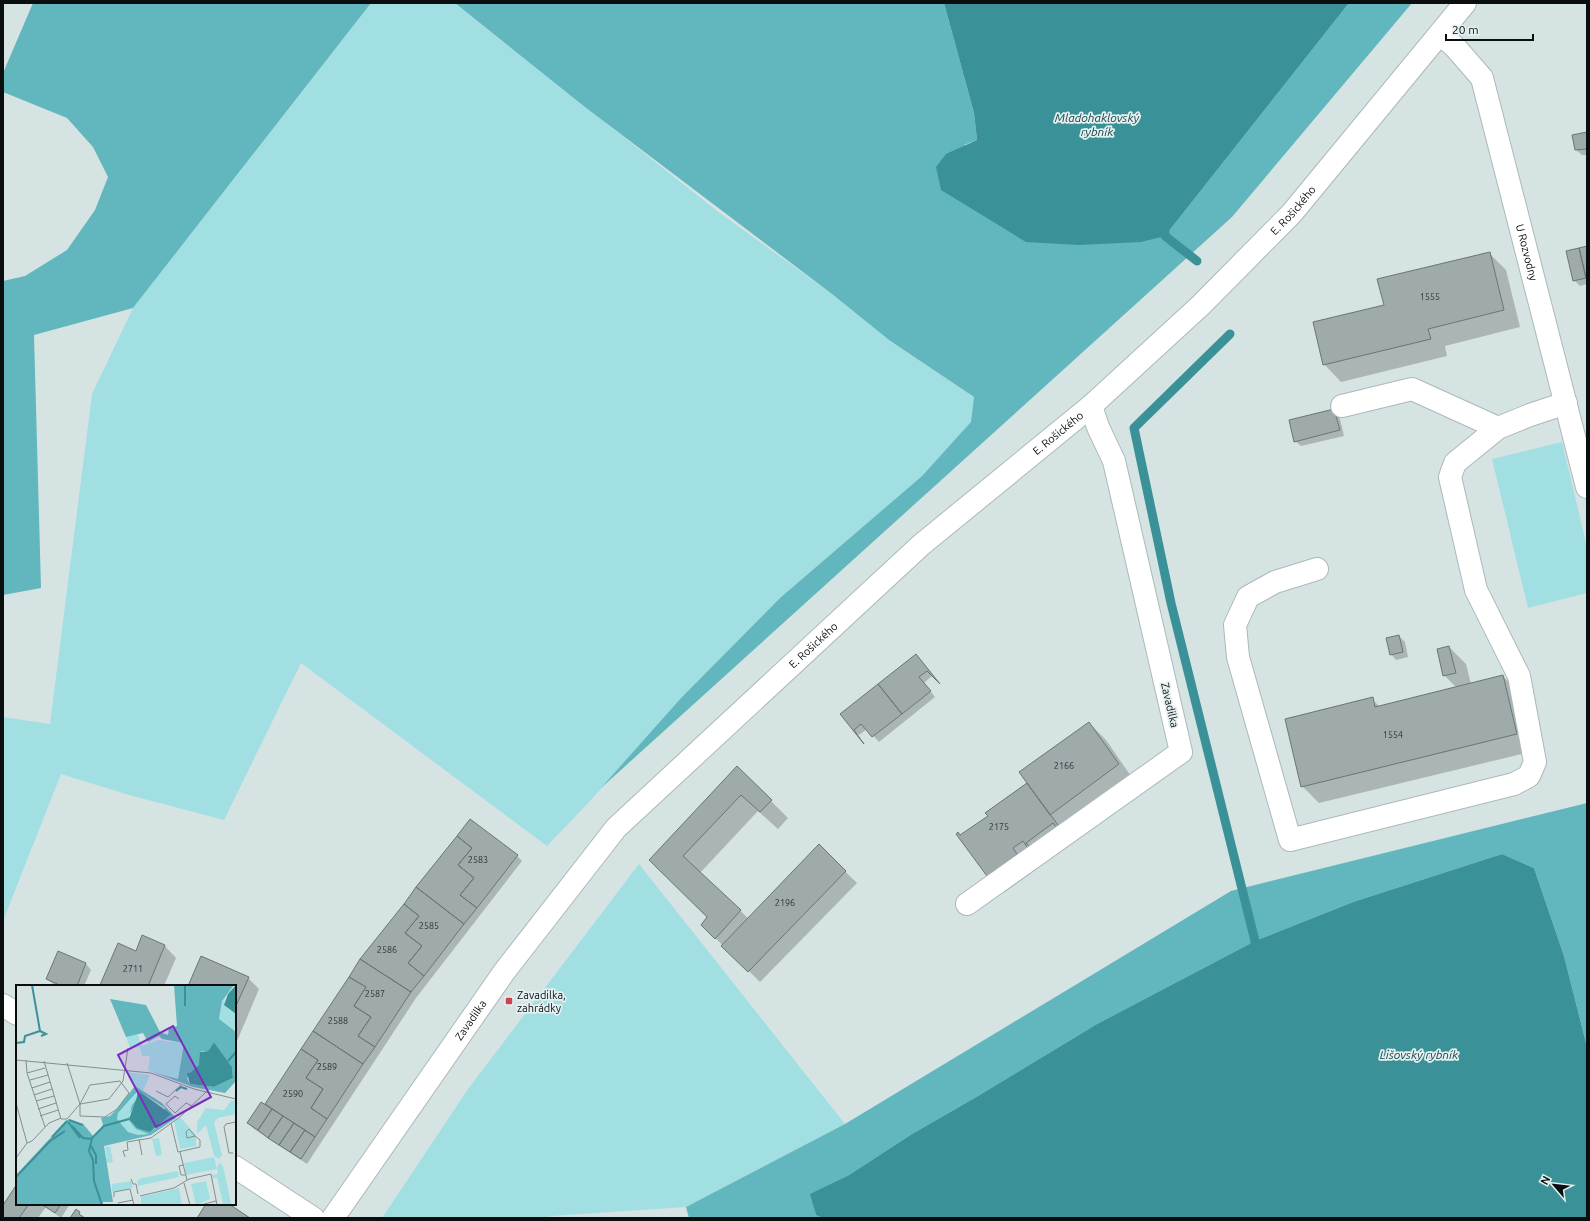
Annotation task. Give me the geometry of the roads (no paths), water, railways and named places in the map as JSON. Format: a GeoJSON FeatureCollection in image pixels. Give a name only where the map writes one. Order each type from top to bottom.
{"type":"FeatureCollection","features":[{"type":"Feature","properties":{"kind":"street","name":"E. Rošického"},"geometry":{"type":"LineString","coordinates":[[616,828],[921,545],[1091,406],[1201,305],[1292,213],[1465,3]]}},
{"type":"Feature","properties":{"kind":"street","name":"U Rozvodny"},"geometry":{"type":"LineString","coordinates":[[1440,34],[1482,78],[1587,487]]}},
{"type":"Feature","properties":{"kind":"street"},"geometry":{"type":"LineString","coordinates":[[1342,406],[1412,389],[1498,428]]}},
{"type":"Feature","properties":{"kind":"street"},"geometry":{"type":"LineString","coordinates":[[1317,569],[1275,582],[1248,597],[1235,625],[1238,657],[1290,840],[1514,784],[1529,776],[1535,762],[1519,676],[1476,590],[1450,477],[1455,463],[1498,428],[1566,403]]}},
{"type":"Feature","properties":{"kind":"street","name":"Zavadilka"},"geometry":{"type":"LineString","coordinates":[[967,904],[1181,752],[1114,461],[1098,427],[1091,406]]}},
{"type":"Feature","properties":{"kind":"street","name":"Zavadilka"},"geometry":{"type":"LineString","coordinates":[[333,1218],[504,972],[616,828]]}},
{"type":"Feature","properties":{"kind":"street"},"geometry":{"type":"LineString","coordinates":[[3,1005],[16,1013]]}},
{"type":"Feature","properties":{"kind":"street"},"geometry":{"type":"LineString","coordinates":[[236,1168],[313,1218]]}},
{"type":"Feature","properties":{"kind":"water","name":"Mladohaklovský rybník"},"geometry":{"type":"Polygon","coordinates":[[[944,3],[1349,3],[1165,236],[1141,242],[1079,245],[1026,242],[941,190],[936,167],[946,154],[977,140],[974,113],[944,3]]]}},
{"type":"Feature","properties":{"kind":"water","name":"Lišovský rybník"},"geometry":{"type":"Polygon","coordinates":[[[1502,854],[1534,868],[1564,956],[1587,1047],[1587,1218],[822,1218],[816,1215],[810,1194],[849,1175],[912,1134],[1097,1024],[1255,941],[1353,902],[1502,854]]]}},
{"type":"Feature","properties":{"kind":"waterway"},"geometry":{"type":"LineString","coordinates":[[1165,224],[1165,236],[1197,261]]}},
{"type":"Feature","properties":{"kind":"waterway"},"geometry":{"type":"LineString","coordinates":[[1230,334],[1134,428],[1171,603],[1255,941],[1255,953]]}},
{"type":"Feature","properties":{"kind":"place","name":"Zavadilka, zahrádky"},"geometry":{"type":"Point","coordinates":[509,1001]}}]}
